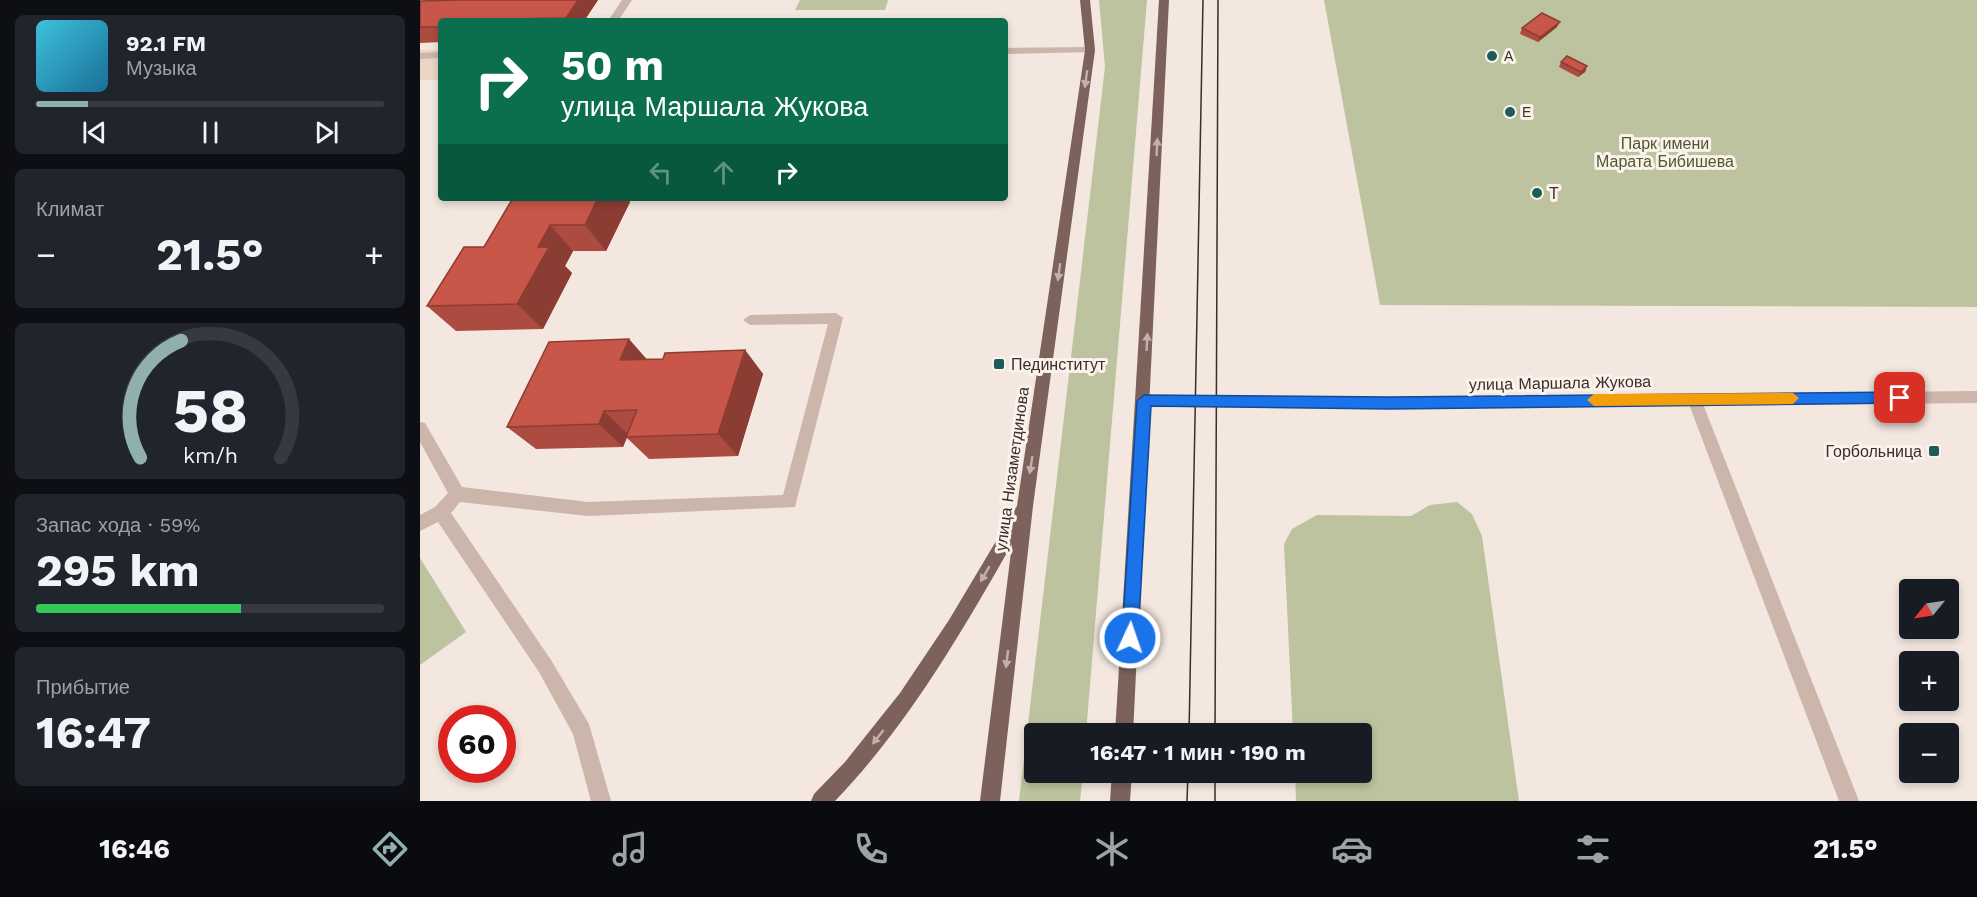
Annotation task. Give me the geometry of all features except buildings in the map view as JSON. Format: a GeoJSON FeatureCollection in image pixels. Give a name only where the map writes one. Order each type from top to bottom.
{"type":"FeatureCollection","features":[{"type":"Feature","properties":{"kind":"main road","name":"улица Низаметдинова"},"geometry":{"type":"LineString","coordinates":[[990,801],[1025,506],[1090,50],[1085,0]]}},
{"type":"Feature","properties":{"kind":"main road"},"geometry":{"type":"LineString","coordinates":[[1125,723],[1144,401],[1164,0]]}},
{"type":"Feature","properties":{"kind":"main road"},"geometry":{"type":"LineString","coordinates":[[821,801],[848,776],[926,676],[1025,506]]}},
{"type":"Feature","properties":{"kind":"main road"},"geometry":{"type":"LineString","coordinates":[[1120,801],[1121,783]]}},
{"type":"Feature","properties":{"kind":"street"},"geometry":{"type":"LineString","coordinates":[[616,18],[627,0]]}},
{"type":"Feature","properties":{"kind":"street"},"geometry":{"type":"LineString","coordinates":[[1008,51],[1090,50]]}},
{"type":"Feature","properties":{"kind":"street"},"geometry":{"type":"LineString","coordinates":[[420,56],[438,55]]}},
{"type":"Feature","properties":{"kind":"street"},"geometry":{"type":"LineString","coordinates":[[457,494],[588,508],[789,502],[836,318],[750,320]]}},
{"type":"Feature","properties":{"kind":"street","name":"улица Маршала Жукова"},"geometry":{"type":"LineString","coordinates":[[1144,401],[1390,403],[1977,398]]}},
{"type":"Feature","properties":{"kind":"street"},"geometry":{"type":"LineString","coordinates":[[1694,399],[1849,801]]}},
{"type":"Feature","properties":{"kind":"street"},"geometry":{"type":"LineString","coordinates":[[420,428],[457,494]]}},
{"type":"Feature","properties":{"kind":"street"},"geometry":{"type":"LineString","coordinates":[[420,524],[441,512],[457,494]]}},
{"type":"Feature","properties":{"kind":"street"},"geometry":{"type":"LineString","coordinates":[[441,512],[545,666],[582,731],[601,801]]}},
{"type":"Feature","properties":{"kind":"green space"},"geometry":{"type":"Polygon","coordinates":[[[800,0],[888,0],[885,10],[795,10],[800,0]]]}},
{"type":"Feature","properties":{"kind":"green space"},"geometry":{"type":"Polygon","coordinates":[[[1099,0],[1147,0],[1087,723],[1028,723],[1105,67],[1099,0]]]}},
{"type":"Feature","properties":{"kind":"green space","name":"Парк имени Марата Бибишева"},"geometry":{"type":"Polygon","coordinates":[[[1324,0],[1977,0],[1977,307],[1380,305],[1324,0]]]}},
{"type":"Feature","properties":{"kind":"green space"},"geometry":{"type":"Polygon","coordinates":[[[1457,502],[1472,514],[1482,536],[1519,801],[1296,801],[1295,783],[1372,783],[1372,723],[1293,723],[1284,544],[1292,529],[1317,515],[1411,516],[1430,505],[1457,502]]]}},
{"type":"Feature","properties":{"kind":"green space"},"geometry":{"type":"Polygon","coordinates":[[[420,558],[466,632],[420,665],[420,558]]]}},
{"type":"Feature","properties":{"kind":"green space"},"geometry":{"type":"Polygon","coordinates":[[[1024,758],[1024,783],[1082,783],[1080,801],[1019,801],[1024,758]]]}},
{"type":"Feature","properties":{"kind":"shaded area"},"geometry":{"type":"Polygon","coordinates":[[[420,50],[438,50],[438,80],[420,80],[420,50]]]}},
{"type":"Feature","properties":{"kind":"tram line"},"geometry":{"type":"LineString","coordinates":[[1189,723],[1203,0]]}},
{"type":"Feature","properties":{"kind":"tram line"},"geometry":{"type":"LineString","coordinates":[[1215,723],[1218,0]]}},
{"type":"Feature","properties":{"kind":"tram line"},"geometry":{"type":"LineString","coordinates":[[1187,801],[1188,783]]}},
{"type":"Feature","properties":{"kind":"tram line"},"geometry":{"type":"LineString","coordinates":[[1215,783],[1215,801]]}},
{"type":"Feature","properties":{"kind":"slow traffic"},"geometry":{"type":"LineString","coordinates":[[1594,400],[1793,398]]}},
{"type":"Feature","properties":{"kind":"place","name":"А"},"geometry":{"type":"Point","coordinates":[1492,56]}},
{"type":"Feature","properties":{"kind":"place","name":"Е"},"geometry":{"type":"Point","coordinates":[1510,112]}},
{"type":"Feature","properties":{"kind":"place","name":"Т"},"geometry":{"type":"Point","coordinates":[1537,193]}},
{"type":"Feature","properties":{"kind":"place","name":"Пединститут"},"geometry":{"type":"Point","coordinates":[999,364]}},
{"type":"Feature","properties":{"kind":"place","name":"Горбольница"},"geometry":{"type":"Point","coordinates":[1934,451]}},
{"type":"Feature","properties":{"kind":"route"},"geometry":{"type":"LineString","coordinates":[[1130,638],[1144,401],[1390,403],[1900,398]]}}]}
